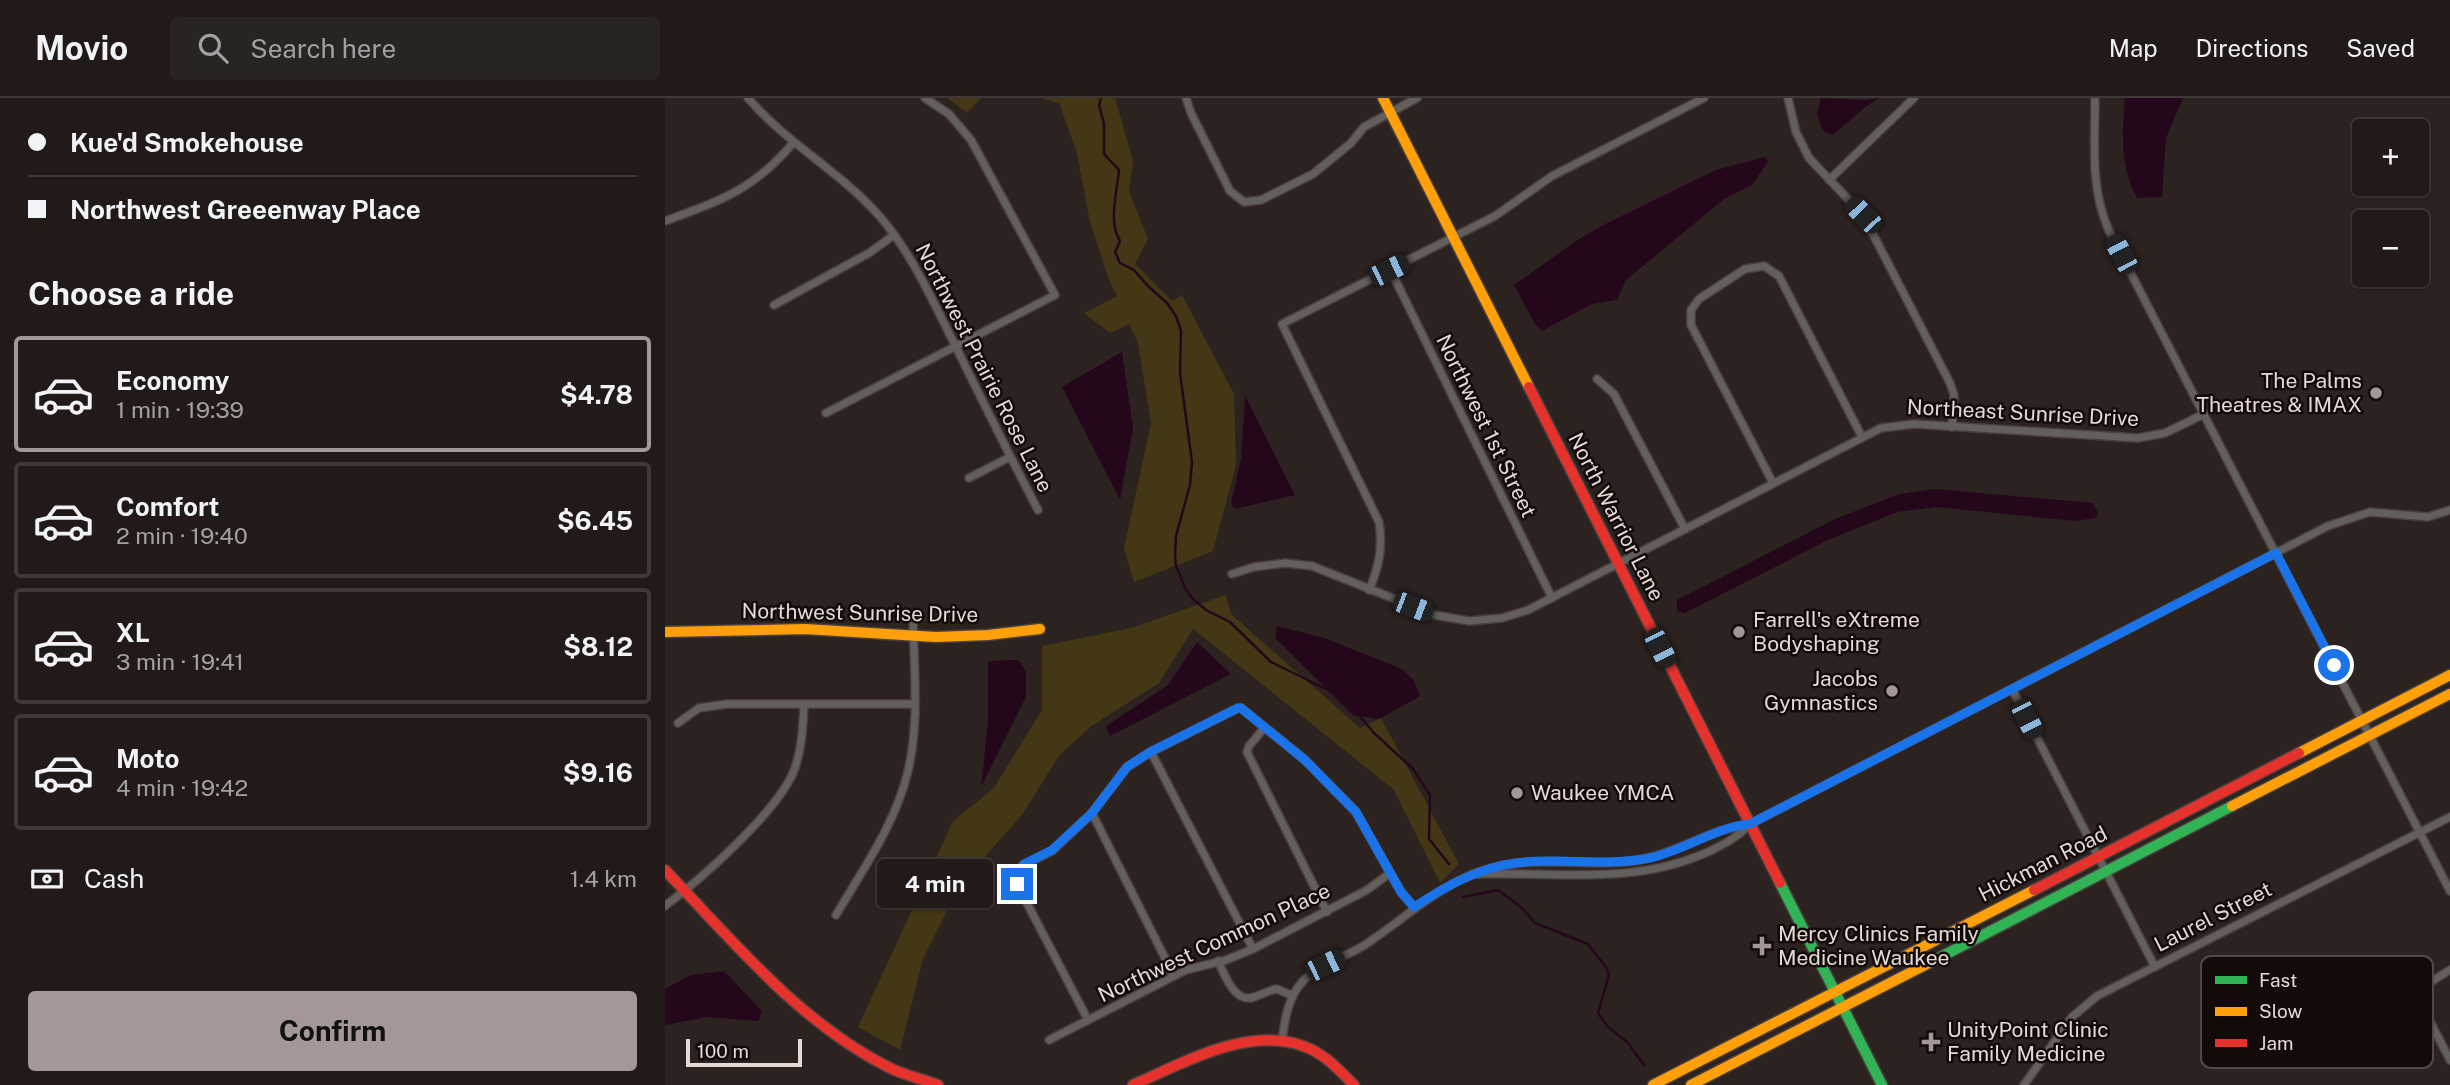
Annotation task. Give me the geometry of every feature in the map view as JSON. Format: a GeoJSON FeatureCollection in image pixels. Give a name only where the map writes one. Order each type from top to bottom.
{"type":"FeatureCollection","features":[{"type":"Feature","properties":{"kind":"main road","name":"North Warrior Lane"},"geometry":{"type":"LineString","coordinates":[[1383,98],[1882,1085]]}},
{"type":"Feature","properties":{"kind":"main road","name":"Northwest Sunrise Drive"},"geometry":{"type":"LineString","coordinates":[[665,633],[805,629],[913,636],[967,636],[1039,629]]}},
{"type":"Feature","properties":{"kind":"main road","name":"Hickman Road"},"geometry":{"type":"LineString","coordinates":[[1653,1085],[2450,676]]}},
{"type":"Feature","properties":{"kind":"main road","name":"Hickman Road"},"geometry":{"type":"LineString","coordinates":[[1691,1085],[2450,694]]}},
{"type":"Feature","properties":{"kind":"main road"},"geometry":{"type":"LineString","coordinates":[[665,870],[775,984],[828,1031],[889,1068],[938,1085]]}},
{"type":"Feature","properties":{"kind":"main road"},"geometry":{"type":"LineString","coordinates":[[1133,1085],[1221,1047],[1243,1041],[1282,1040],[1331,1060],[1354,1085]]}},
{"type":"Feature","properties":{"kind":"street","name":"Northwest Prairie Rose Lane"},"geometry":{"type":"LineString","coordinates":[[748,98],[763,116],[793,143],[860,197],[894,235],[916,269],[1038,510]]}},
{"type":"Feature","properties":{"kind":"street"},"geometry":{"type":"LineString","coordinates":[[827,413],[1055,295],[971,140],[949,114],[925,98]]}},
{"type":"Feature","properties":{"kind":"street"},"geometry":{"type":"LineString","coordinates":[[1186,98],[1230,191],[1244,202],[1261,200],[1313,174],[1350,143],[1364,127],[1417,98]]}},
{"type":"Feature","properties":{"kind":"street"},"geometry":{"type":"LineString","coordinates":[[1369,590],[1377,571],[1382,544],[1379,523],[1282,324],[1496,216],[1552,176],[1704,98]]}},
{"type":"Feature","properties":{"kind":"street"},"geometry":{"type":"LineString","coordinates":[[1788,98],[1801,144],[1809,158],[1863,215],[1950,383],[1954,395],[1952,427]]}},
{"type":"Feature","properties":{"kind":"street"},"geometry":{"type":"LineString","coordinates":[[1829,180],[1914,98]]}},
{"type":"Feature","properties":{"kind":"street"},"geometry":{"type":"LineString","coordinates":[[2095,98],[2095,184],[2102,216],[2450,891]]}},
{"type":"Feature","properties":{"kind":"street"},"geometry":{"type":"LineString","coordinates":[[665,220],[737,191],[760,178],[793,143]]}},
{"type":"Feature","properties":{"kind":"street"},"geometry":{"type":"LineString","coordinates":[[774,305],[869,254],[894,235]]}},
{"type":"Feature","properties":{"kind":"street"},"geometry":{"type":"LineString","coordinates":[[1773,483],[1691,325],[1691,310],[1699,299],[1745,269],[1764,266],[1779,276],[1862,437]]}},
{"type":"Feature","properties":{"kind":"street","name":"Northwest 1st Street"},"geometry":{"type":"LineString","coordinates":[[1389,270],[1552,598]]}},
{"type":"Feature","properties":{"kind":"street"},"geometry":{"type":"LineString","coordinates":[[1597,379],[1614,394],[1685,529]]}},
{"type":"Feature","properties":{"kind":"street","name":"Northeast Sunrise Drive"},"geometry":{"type":"LineString","coordinates":[[1618,563],[1862,437],[1893,425],[2138,438],[2165,433],[2204,414]]}},
{"type":"Feature","properties":{"kind":"street"},"geometry":{"type":"LineString","coordinates":[[969,478],[1010,457]]}},
{"type":"Feature","properties":{"kind":"street"},"geometry":{"type":"LineString","coordinates":[[1472,874],[1599,875],[1642,872],[1695,858],[1738,837],[1750,824],[2328,526],[2369,512],[2428,517],[2450,509]]}},
{"type":"Feature","properties":{"kind":"street"},"geometry":{"type":"LineString","coordinates":[[1232,574],[1254,567],[1299,564],[1324,570],[1435,615],[1469,621],[1502,618],[1528,610],[1618,563]]}},
{"type":"Feature","properties":{"kind":"street"},"geometry":{"type":"LineString","coordinates":[[836,915],[895,810],[907,775],[913,744],[913,619]]}},
{"type":"Feature","properties":{"kind":"street"},"geometry":{"type":"LineString","coordinates":[[2012,689],[2155,967]]}},
{"type":"Feature","properties":{"kind":"street"},"geometry":{"type":"LineString","coordinates":[[665,906],[684,892],[758,821],[786,786],[794,771],[802,738],[804,704]]}},
{"type":"Feature","properties":{"kind":"street"},"geometry":{"type":"LineString","coordinates":[[678,723],[689,714],[709,706],[914,704]]}},
{"type":"Feature","properties":{"kind":"street"},"geometry":{"type":"LineString","coordinates":[[1088,1020],[1017,884],[1017,872],[1024,864],[1052,850],[1092,813],[1127,767],[1150,752],[1238,708],[1305,760],[1356,812],[1401,892],[1414,907]]}},
{"type":"Feature","properties":{"kind":"street"},"geometry":{"type":"LineString","coordinates":[[1265,727],[1249,746],[1249,758],[1327,912]]}},
{"type":"Feature","properties":{"kind":"street"},"geometry":{"type":"LineString","coordinates":[[1150,752],[1253,949]]}},
{"type":"Feature","properties":{"kind":"street"},"geometry":{"type":"LineString","coordinates":[[1092,813],[1174,976]]}},
{"type":"Feature","properties":{"kind":"street","name":"Laurel Street"},"geometry":{"type":"LineString","coordinates":[[2024,1085],[2063,1028],[2081,1008],[2097,996],[2450,817]]}},
{"type":"Feature","properties":{"kind":"street"},"geometry":{"type":"LineString","coordinates":[[1282,1040],[1287,1009],[1302,982],[1312,973],[1388,930],[1440,889],[1472,874],[1519,863],[1625,863],[1658,856],[1733,826],[1750,824]]}},
{"type":"Feature","properties":{"kind":"street","name":"Northwest Common Place"},"geometry":{"type":"LineString","coordinates":[[1049,1040],[1186,970],[1227,960],[1253,949],[1367,890],[1390,873]]}},
{"type":"Feature","properties":{"kind":"street"},"geometry":{"type":"LineString","coordinates":[[1218,961],[1239,995],[1250,998],[1277,989],[1293,996]]}},
{"type":"Feature","properties":{"kind":"street"},"geometry":{"type":"LineString","coordinates":[[2433,980],[2450,970]]}},
{"type":"Feature","properties":{"kind":"street"},"geometry":{"type":"LineString","coordinates":[[2433,1027],[2450,1060]]}},
{"type":"Feature","properties":{"kind":"shaded area"},"geometry":{"type":"Polygon","coordinates":[[[947,98],[981,98],[967,113],[947,98]]]}},
{"type":"Feature","properties":{"kind":"shaded area"},"geometry":{"type":"Polygon","coordinates":[[[1040,98],[1115,98],[1133,161],[1129,191],[1148,239],[1135,264],[1172,301],[1182,295],[1234,394],[1236,465],[1213,551],[1134,582],[1124,548],[1151,423],[1138,343],[1129,324],[1110,333],[1084,313],[1117,296],[1090,222],[1077,153],[1059,103],[1040,98]]]}},
{"type":"Feature","properties":{"kind":"shaded area"},"geometry":{"type":"Polygon","coordinates":[[[1821,98],[1879,98],[1833,135],[1823,131],[1817,114],[1821,98]]]}},
{"type":"Feature","properties":{"kind":"shaded area"},"geometry":{"type":"Polygon","coordinates":[[[2125,98],[2183,98],[2166,138],[2162,197],[2137,198],[2131,186],[2123,149],[2125,98]]]}},
{"type":"Feature","properties":{"kind":"shaded area"},"geometry":{"type":"Polygon","coordinates":[[[1765,157],[1768,162],[1752,185],[1724,199],[1626,280],[1617,300],[1592,304],[1542,331],[1535,324],[1514,285],[1601,226],[1716,170],[1765,157]]]}},
{"type":"Feature","properties":{"kind":"shaded area"},"geometry":{"type":"Polygon","coordinates":[[[1122,352],[1133,428],[1120,500],[1062,387],[1122,352]]]}},
{"type":"Feature","properties":{"kind":"shaded area"},"geometry":{"type":"Polygon","coordinates":[[[1245,395],[1295,495],[1235,509],[1231,504],[1241,459],[1245,395]]]}},
{"type":"Feature","properties":{"kind":"shaded area"},"geometry":{"type":"Polygon","coordinates":[[[1934,489],[2093,503],[2098,513],[2096,518],[2075,521],[1936,507],[1897,512],[1828,540],[1685,613],[1677,611],[1677,600],[1835,519],[1899,494],[1934,489]]]}},
{"type":"Feature","properties":{"kind":"shaded area"},"geometry":{"type":"Polygon","coordinates":[[[1226,595],[1231,614],[1360,728],[1381,718],[1459,864],[1440,883],[1394,790],[1193,629],[1159,683],[1090,727],[1059,756],[1022,815],[961,883],[923,959],[900,1050],[858,1027],[953,821],[993,789],[1042,710],[1042,646],[1131,628],[1226,595]]]}},
{"type":"Feature","properties":{"kind":"shaded area"},"geometry":{"type":"Polygon","coordinates":[[[1277,626],[1324,638],[1402,669],[1414,681],[1420,696],[1379,719],[1353,715],[1275,638],[1277,626]]]}},
{"type":"Feature","properties":{"kind":"shaded area"},"geometry":{"type":"Polygon","coordinates":[[[1197,642],[1231,674],[1110,736],[1106,726],[1168,685],[1197,642]]]}},
{"type":"Feature","properties":{"kind":"shaded area"},"geometry":{"type":"Polygon","coordinates":[[[1018,660],[1026,671],[1026,697],[981,787],[988,722],[988,661],[1018,660]]]}},
{"type":"Feature","properties":{"kind":"shaded area"},"geometry":{"type":"Polygon","coordinates":[[[724,971],[762,1011],[758,1021],[707,1017],[665,1025],[665,989],[691,975],[724,971]]]}},
{"type":"Feature","properties":{"kind":"waterway"},"geometry":{"type":"LineString","coordinates":[[1101,98],[1099,105],[1104,124],[1104,154],[1119,170],[1114,216],[1120,241],[1115,252],[1120,263],[1134,270],[1167,303],[1176,316],[1181,331],[1180,373],[1192,462],[1190,485],[1176,536],[1176,566],[1185,588],[1206,610],[1230,622],[1271,662],[1328,690]]}},
{"type":"Feature","properties":{"kind":"waterway"},"geometry":{"type":"LineString","coordinates":[[1358,714],[1374,733],[1413,769],[1430,795],[1429,839],[1449,864]]}},
{"type":"Feature","properties":{"kind":"waterway"},"geometry":{"type":"LineString","coordinates":[[1463,897],[1498,890],[1522,908],[1535,923],[1588,944],[1609,975],[1598,1013],[1607,1026],[1628,1043],[1644,1065]]}},
{"type":"Feature","properties":{"kind":"traffic: fast"},"geometry":{"type":"LineString","coordinates":[[1929,963],[2232,806]]}},
{"type":"Feature","properties":{"kind":"traffic: fast"},"geometry":{"type":"LineString","coordinates":[[1780,883],[1882,1085]]}},
{"type":"Feature","properties":{"kind":"traffic: slow"},"geometry":{"type":"LineString","coordinates":[[1383,98],[1529,387]]}},
{"type":"Feature","properties":{"kind":"traffic: slow"},"geometry":{"type":"LineString","coordinates":[[665,632],[805,629],[936,637],[1040,629]]}},
{"type":"Feature","properties":{"kind":"traffic: slow"},"geometry":{"type":"LineString","coordinates":[[2299,753],[2450,675]]}},
{"type":"Feature","properties":{"kind":"traffic: slow"},"geometry":{"type":"LineString","coordinates":[[2232,806],[2450,694]]}},
{"type":"Feature","properties":{"kind":"traffic: slow"},"geometry":{"type":"LineString","coordinates":[[1653,1085],[2034,890]]}},
{"type":"Feature","properties":{"kind":"traffic: slow"},"geometry":{"type":"LineString","coordinates":[[1691,1085],[1929,963]]}},
{"type":"Feature","properties":{"kind":"traffic: jam"},"geometry":{"type":"LineString","coordinates":[[1529,387],[1780,883]]}},
{"type":"Feature","properties":{"kind":"traffic: jam"},"geometry":{"type":"LineString","coordinates":[[2034,890],[2299,753]]}},
{"type":"Feature","properties":{"kind":"traffic: jam"},"geometry":{"type":"LineString","coordinates":[[665,870],[742,952],[796,1004],[825,1027],[888,1067],[938,1085]]}},
{"type":"Feature","properties":{"kind":"traffic: jam"},"geometry":{"type":"LineString","coordinates":[[1133,1085],[1216,1050],[1260,1041],[1282,1041],[1311,1049],[1331,1062],[1354,1085]]}},
{"type":"Feature","properties":{"kind":"place","name":"The Palms Theatres & IMAX"},"geometry":{"type":"Point","coordinates":[2376,393]}},
{"type":"Feature","properties":{"kind":"place","name":"Farrell's eXtreme Bodyshaping"},"geometry":{"type":"Point","coordinates":[1739,632]}},
{"type":"Feature","properties":{"kind":"place","name":"Jacobs Gymnastics"},"geometry":{"type":"Point","coordinates":[1892,691]}},
{"type":"Feature","properties":{"kind":"place","name":"Waukee YMCA"},"geometry":{"type":"Point","coordinates":[1517,793]}},
{"type":"Feature","properties":{"kind":"place","name":"Mercy Clinics Family Medicine Waukee"},"geometry":{"type":"Point","coordinates":[1762,946]}},
{"type":"Feature","properties":{"kind":"place","name":"UnityPoint Clinic Family Medicine"},"geometry":{"type":"Point","coordinates":[1931,1042]}},
{"type":"Feature","properties":{"kind":"route"},"geometry":{"type":"LineString","coordinates":[[1017,884],[1017,872],[1024,864],[1052,850],[1092,813],[1127,767],[1150,752],[1238,708],[1305,760],[1356,812],[1401,892],[1414,907],[1440,889],[1495,867],[1519,863],[1625,863],[1658,856],[1733,826],[1750,824],[2276,553],[2334,665]]}}]}
